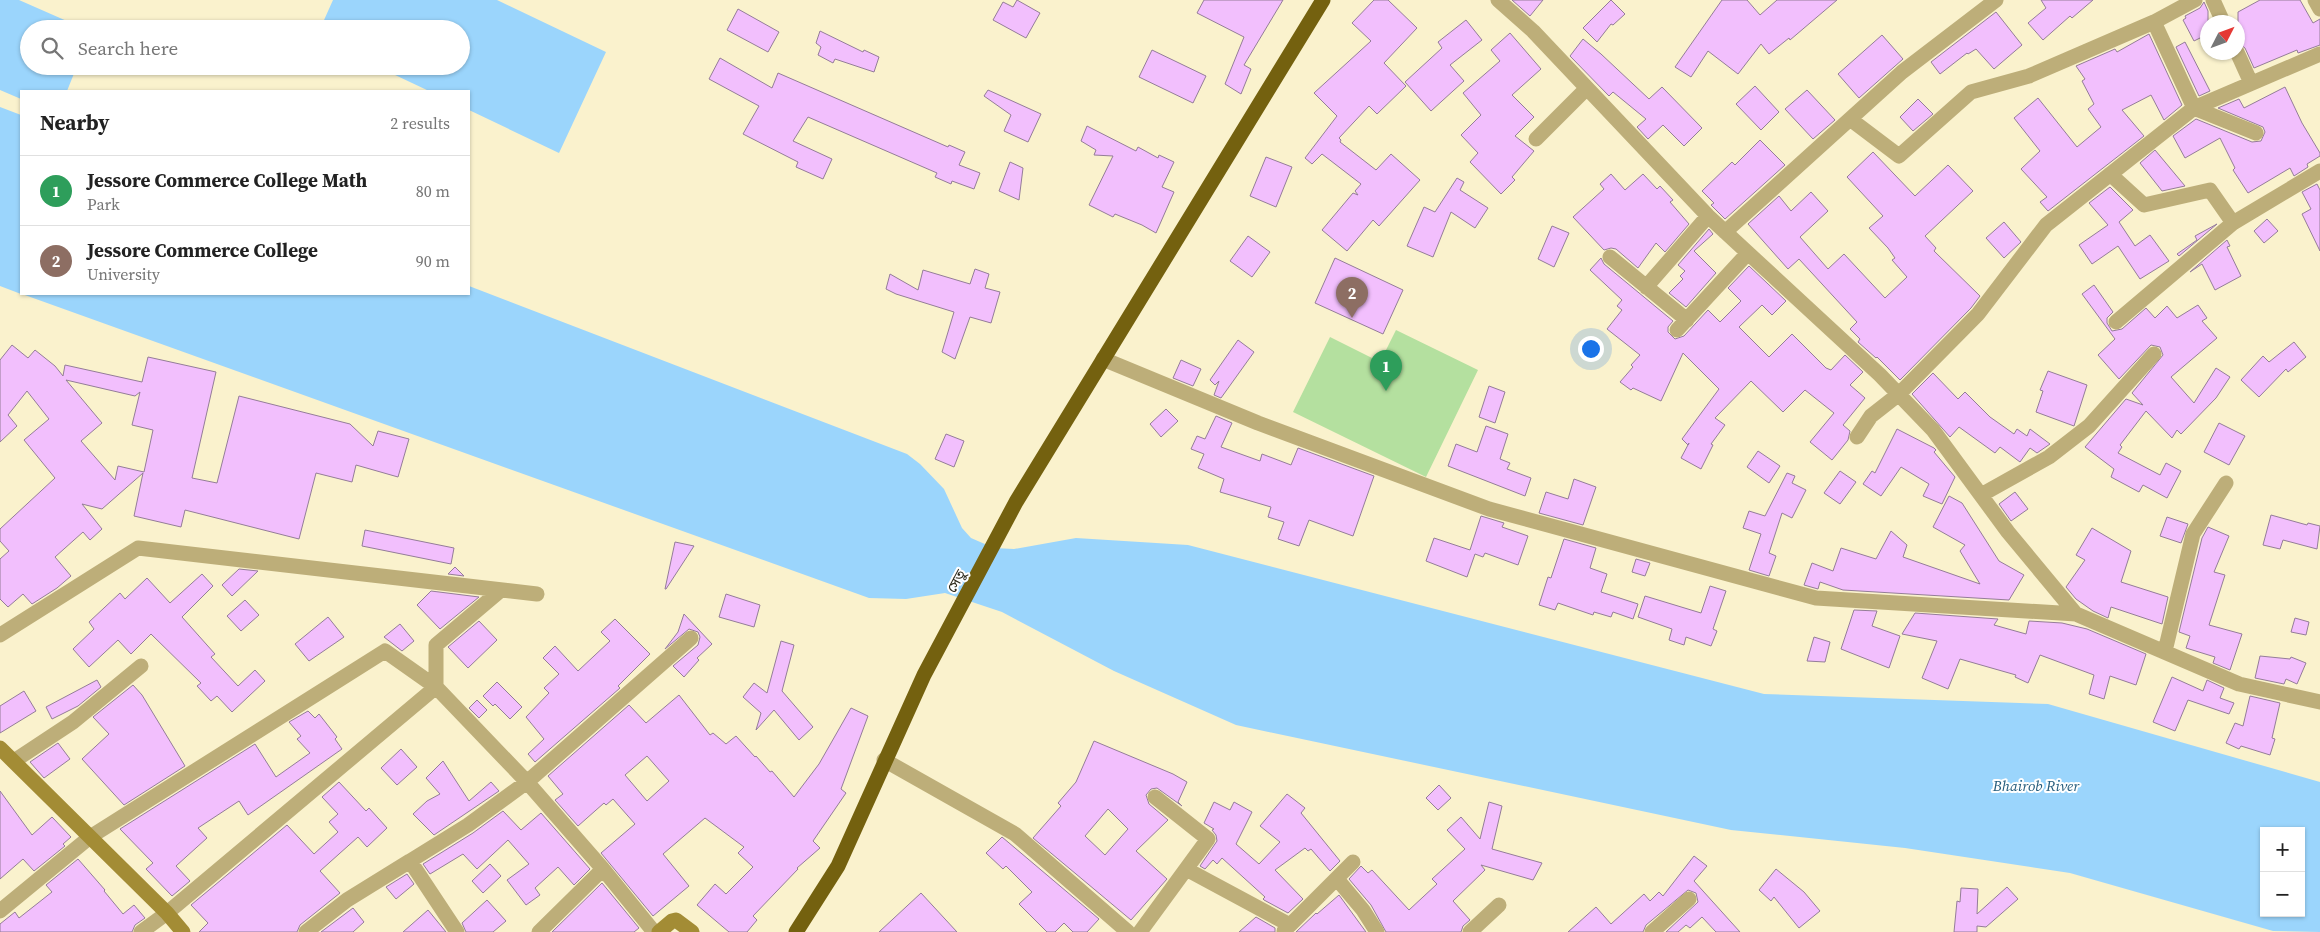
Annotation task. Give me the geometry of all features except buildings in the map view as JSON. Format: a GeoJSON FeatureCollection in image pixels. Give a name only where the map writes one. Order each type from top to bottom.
{"type":"FeatureCollection","features":[{"type":"Feature","properties":{"kind":"highway","name":"সেতু"},"geometry":{"type":"LineString","coordinates":[[796,932],[838,866],[884,760],[924,675],[1016,502],[1323,0]]}},
{"type":"Feature","properties":{"kind":"street"},"geometry":{"type":"LineString","coordinates":[[1498,0],[1533,31],[1708,216],[1899,394],[1933,430],[2008,532],[2076,614]]}},
{"type":"Feature","properties":{"kind":"street"},"geometry":{"type":"LineString","coordinates":[[1726,232],[1902,72],[1996,0]]}},
{"type":"Feature","properties":{"kind":"street"},"geometry":{"type":"LineString","coordinates":[[1850,119],[1899,156],[1971,92],[2029,76],[2154,22],[2195,0]]}},
{"type":"Feature","properties":{"kind":"street"},"geometry":{"type":"LineString","coordinates":[[2213,0],[2220,15]]}},
{"type":"Feature","properties":{"kind":"street"},"geometry":{"type":"LineString","coordinates":[[2315,0],[2320,9]]}},
{"type":"Feature","properties":{"kind":"street"},"geometry":{"type":"LineString","coordinates":[[2154,22],[2194,108],[2256,132]]}},
{"type":"Feature","properties":{"kind":"street"},"geometry":{"type":"LineString","coordinates":[[1857,437],[1871,416],[1899,394],[1978,314],[2046,225],[2194,108],[2320,54]]}},
{"type":"Feature","properties":{"kind":"street"},"geometry":{"type":"LineString","coordinates":[[2241,60],[2251,83]]}},
{"type":"Feature","properties":{"kind":"street"},"geometry":{"type":"LineString","coordinates":[[1536,139],[1587,88]]}},
{"type":"Feature","properties":{"kind":"street"},"geometry":{"type":"LineString","coordinates":[[2116,322],[2232,223],[2320,171]]}},
{"type":"Feature","properties":{"kind":"street"},"geometry":{"type":"LineString","coordinates":[[2110,174],[2144,205],[2210,190],[2232,223]]}},
{"type":"Feature","properties":{"kind":"street"},"geometry":{"type":"LineString","coordinates":[[1646,287],[1708,216]]}},
{"type":"Feature","properties":{"kind":"street"},"geometry":{"type":"LineString","coordinates":[[1610,257],[1646,287],[1682,325],[1748,253]]}},
{"type":"Feature","properties":{"kind":"street"},"geometry":{"type":"LineString","coordinates":[[1981,495],[2049,457],[2089,426],[2154,354]]}},
{"type":"Feature","properties":{"kind":"street"},"geometry":{"type":"LineString","coordinates":[[1103,359],[1258,423],[1489,509],[1816,598],[2076,614],[2239,684],[2320,702]]}},
{"type":"Feature","properties":{"kind":"street"},"geometry":{"type":"LineString","coordinates":[[2165,651],[2193,534],[2226,483]]}},
{"type":"Feature","properties":{"kind":"street"},"geometry":{"type":"LineString","coordinates":[[0,636],[138,548],[537,594]]}},
{"type":"Feature","properties":{"kind":"street"},"geometry":{"type":"LineString","coordinates":[[141,932],[167,913],[436,687],[436,645],[501,590]]}},
{"type":"Feature","properties":{"kind":"street"},"geometry":{"type":"LineString","coordinates":[[306,932],[347,900],[468,825],[527,782],[691,638]]}},
{"type":"Feature","properties":{"kind":"street"},"geometry":{"type":"LineString","coordinates":[[0,911],[90,837],[385,651],[436,687],[527,782],[603,869],[654,932]]}},
{"type":"Feature","properties":{"kind":"street"},"geometry":{"type":"LineString","coordinates":[[14,761],[73,722],[141,666]]}},
{"type":"Feature","properties":{"kind":"street"},"geometry":{"type":"LineString","coordinates":[[0,748],[167,913],[183,932]]}},
{"type":"Feature","properties":{"kind":"street"},"geometry":{"type":"LineString","coordinates":[[884,760],[1015,834],[1128,932]]}},
{"type":"Feature","properties":{"kind":"street"},"geometry":{"type":"LineString","coordinates":[[1140,932],[1208,839],[1155,797]]}},
{"type":"Feature","properties":{"kind":"street"},"geometry":{"type":"LineString","coordinates":[[410,861],[457,932]]}},
{"type":"Feature","properties":{"kind":"street"},"geometry":{"type":"LineString","coordinates":[[1186,869],[1286,929],[1353,862]]}},
{"type":"Feature","properties":{"kind":"street"},"geometry":{"type":"LineString","coordinates":[[539,932],[603,869]]}},
{"type":"Feature","properties":{"kind":"street"},"geometry":{"type":"LineString","coordinates":[[1337,879],[1363,910],[1378,932]]}},
{"type":"Feature","properties":{"kind":"street"},"geometry":{"type":"LineString","coordinates":[[1652,932],[1689,899]]}},
{"type":"Feature","properties":{"kind":"street"},"geometry":{"type":"LineString","coordinates":[[1470,932],[1499,905]]}},
{"type":"Feature","properties":{"kind":"street"},"geometry":{"type":"LineString","coordinates":[[659,932],[676,920],[692,932]]}},
{"type":"Feature","properties":{"kind":"green space"},"geometry":{"type":"Polygon","coordinates":[[[1396,330],[1478,370],[1426,477],[1293,412],[1330,337],[1380,362],[1396,330]]]}},
{"type":"Feature","properties":{"kind":"water"},"geometry":{"type":"Polygon","coordinates":[[[0,0],[19,0],[65,20],[20,20],[20,75],[73,75],[67,90],[20,90],[20,99],[0,90],[0,0]]]}},
{"type":"Feature","properties":{"kind":"water"},"geometry":{"type":"Polygon","coordinates":[[[333,0],[497,0],[606,52],[559,153],[470,110],[470,90],[427,90],[395,75],[470,75],[470,20],[324,20],[333,0]]]}},
{"type":"Feature","properties":{"kind":"water"},"geometry":{"type":"Polygon","coordinates":[[[0,107],[20,115],[20,294],[0,286],[0,107]]]}},
{"type":"Feature","properties":{"kind":"water","name":"Bhairob River"},"geometry":{"type":"Polygon","coordinates":[[[470,286],[907,454],[920,464],[944,489],[962,528],[971,538],[994,548],[1014,549],[1076,538],[1188,545],[1764,694],[2048,704],[2320,782],[2320,932],[2273,931],[2070,873],[1905,848],[1731,830],[1236,725],[1114,671],[1002,612],[945,593],[906,599],[869,598],[25,295],[470,295],[470,286]]]}},
{"type":"Feature","properties":{"kind":"place","name":"Jessore Commerce College"},"geometry":{"type":"Point","coordinates":[1352,318]}},
{"type":"Feature","properties":{"kind":"place","name":"Jessore Commerce College Math"},"geometry":{"type":"Point","coordinates":[1386,391]}}]}
